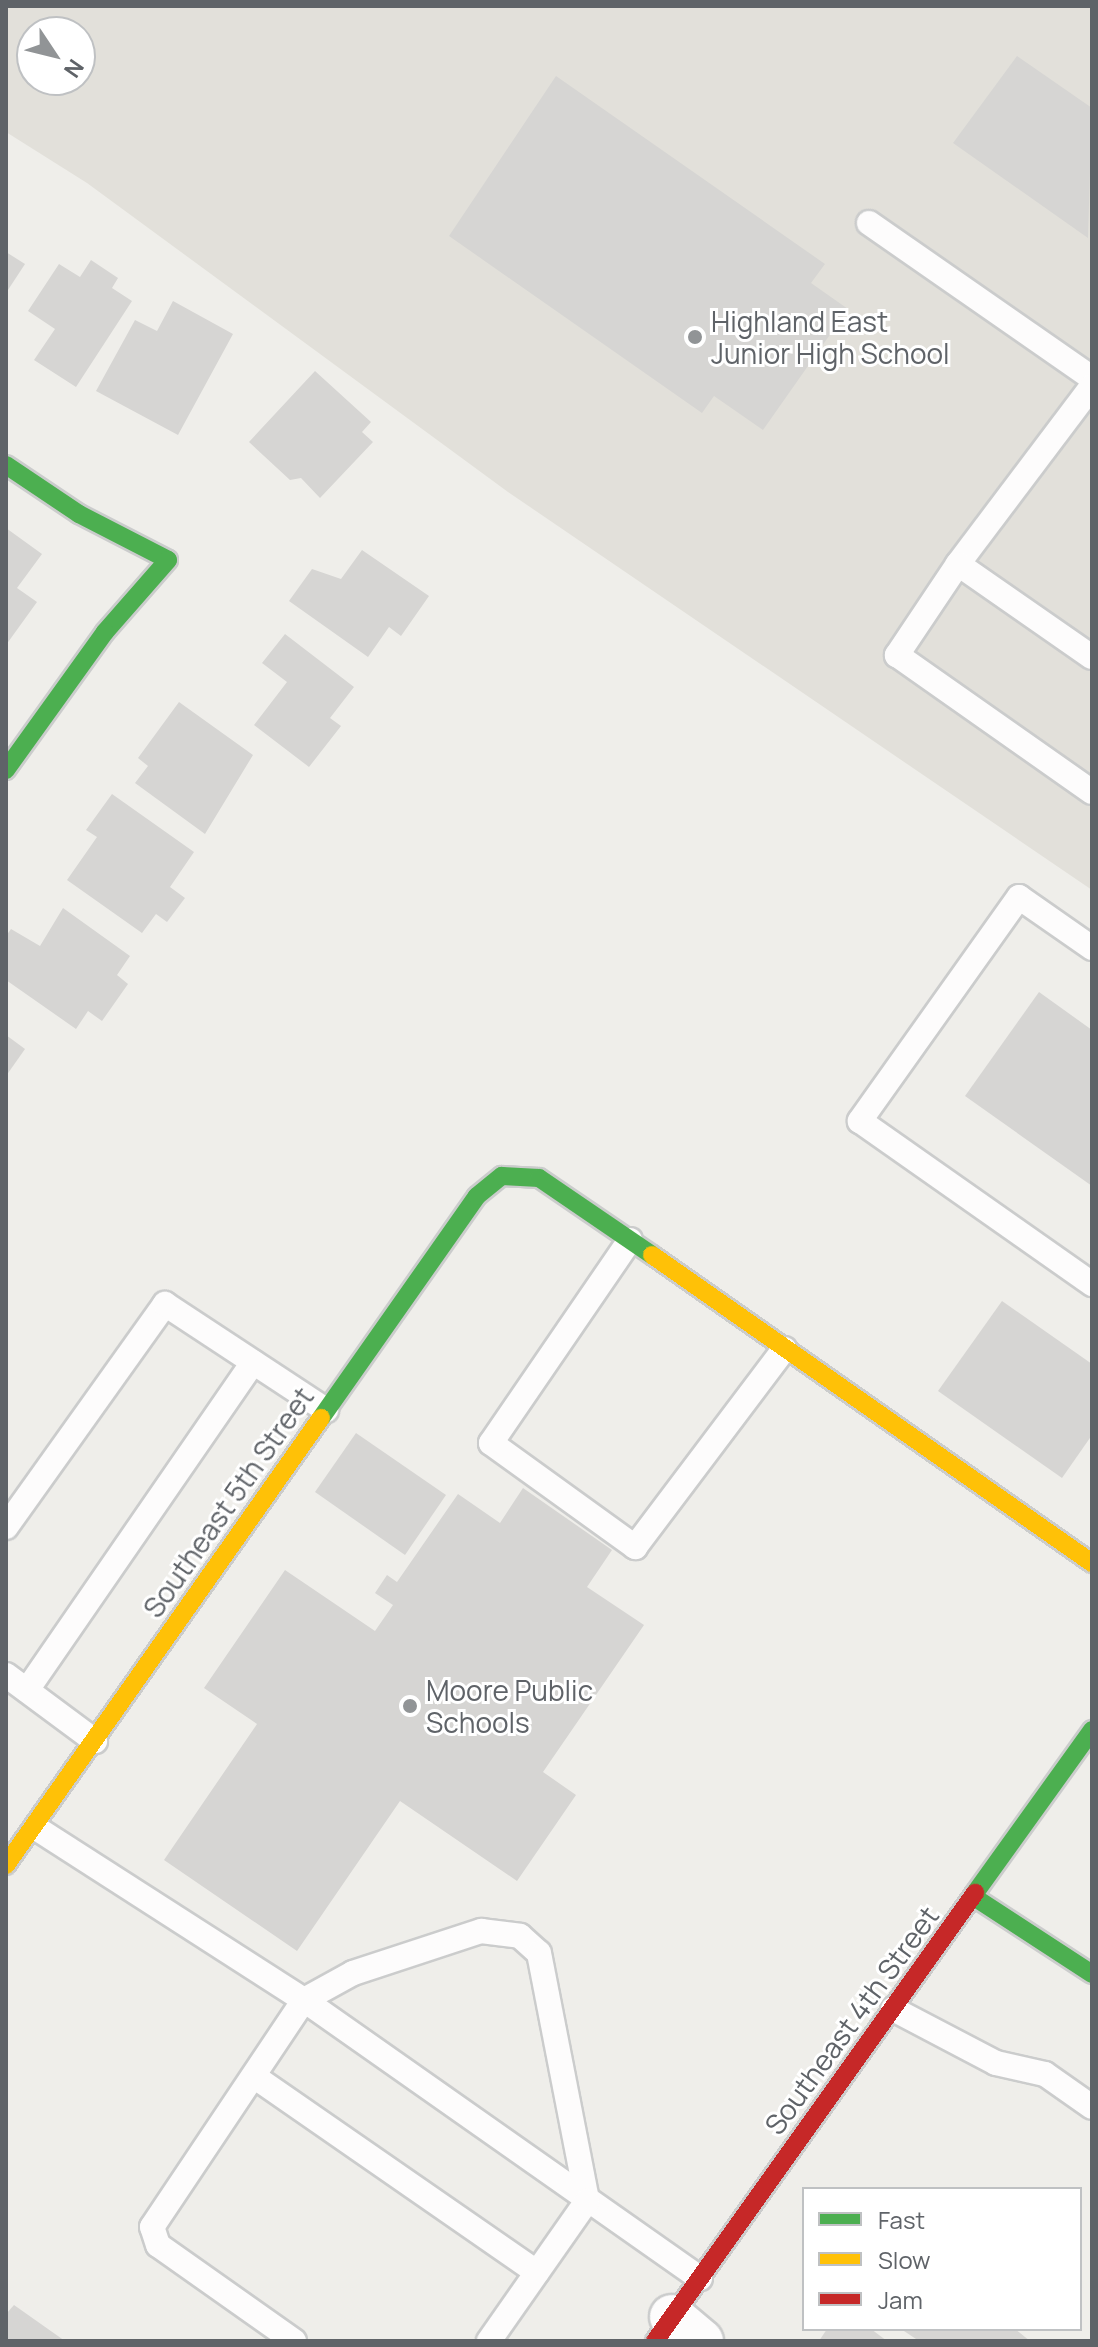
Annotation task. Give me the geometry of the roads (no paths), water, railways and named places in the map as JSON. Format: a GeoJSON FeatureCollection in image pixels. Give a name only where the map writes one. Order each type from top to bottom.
{"type":"FeatureCollection","features":[{"type":"Feature","properties":{"kind":"street"},"geometry":{"type":"LineString","coordinates":[[6,465],[79,514],[168,560],[105,632],[6,770]]}},
{"type":"Feature","properties":{"kind":"street","name":"Southeast 5th Street"},"geometry":{"type":"LineString","coordinates":[[6,1865],[36,1828],[477,1196],[502,1176],[539,1178],[630,1240]]}},
{"type":"Feature","properties":{"kind":"street"},"geometry":{"type":"LineString","coordinates":[[630,1240],[1092,1563]]}},
{"type":"Feature","properties":{"kind":"street","name":"Southeast 4th Street"},"geometry":{"type":"LineString","coordinates":[[676,2333],[700,2278],[1092,1730]]}},
{"type":"Feature","properties":{"kind":"street"},"geometry":{"type":"LineString","coordinates":[[974,1897],[1092,1974]]}},
{"type":"Feature","properties":{"kind":"lane"},"geometry":{"type":"LineString","coordinates":[[869,223],[1092,378]]}},
{"type":"Feature","properties":{"kind":"lane"},"geometry":{"type":"LineString","coordinates":[[1092,386],[958,564],[897,655],[1092,792]]}},
{"type":"Feature","properties":{"kind":"lane"},"geometry":{"type":"LineString","coordinates":[[958,564],[1092,657]]}},
{"type":"Feature","properties":{"kind":"lane"},"geometry":{"type":"LineString","coordinates":[[1092,948],[1019,897],[860,1121],[1092,1284]]}},
{"type":"Feature","properties":{"kind":"lane"},"geometry":{"type":"LineString","coordinates":[[630,1240],[491,1443],[635,1547],[784,1349]]}},
{"type":"Feature","properties":{"kind":"lane"},"geometry":{"type":"LineString","coordinates":[[6,1527],[165,1304],[326,1410]]}},
{"type":"Feature","properties":{"kind":"lane"},"geometry":{"type":"LineString","coordinates":[[27,1690],[253,1362]]}},
{"type":"Feature","properties":{"kind":"lane"},"geometry":{"type":"LineString","coordinates":[[6,1675],[95,1741]]}},
{"type":"Feature","properties":{"kind":"lane"},"geometry":{"type":"LineString","coordinates":[[36,1828],[304,2000],[700,2278]]}},
{"type":"Feature","properties":{"kind":"lane"},"geometry":{"type":"LineString","coordinates":[[294,2341],[152,2237],[152,2227],[304,2000],[353,1973],[481,1931],[520,1936],[539,1953],[587,2201],[489,2341]]}},
{"type":"Feature","properties":{"kind":"lane"},"geometry":{"type":"LineString","coordinates":[[893,2009],[996,2063],[1045,2074],[1092,2107]]}},
{"type":"Feature","properties":{"kind":"lane"},"geometry":{"type":"LineString","coordinates":[[255,2077],[537,2272]]}},
{"type":"Feature","properties":{"kind":"place","name":"Highland East Junior High School"},"geometry":{"type":"Point","coordinates":[695,337]}},
{"type":"Feature","properties":{"kind":"place","name":"Moore Public Schools"},"geometry":{"type":"Point","coordinates":[410,1706]}}]}
